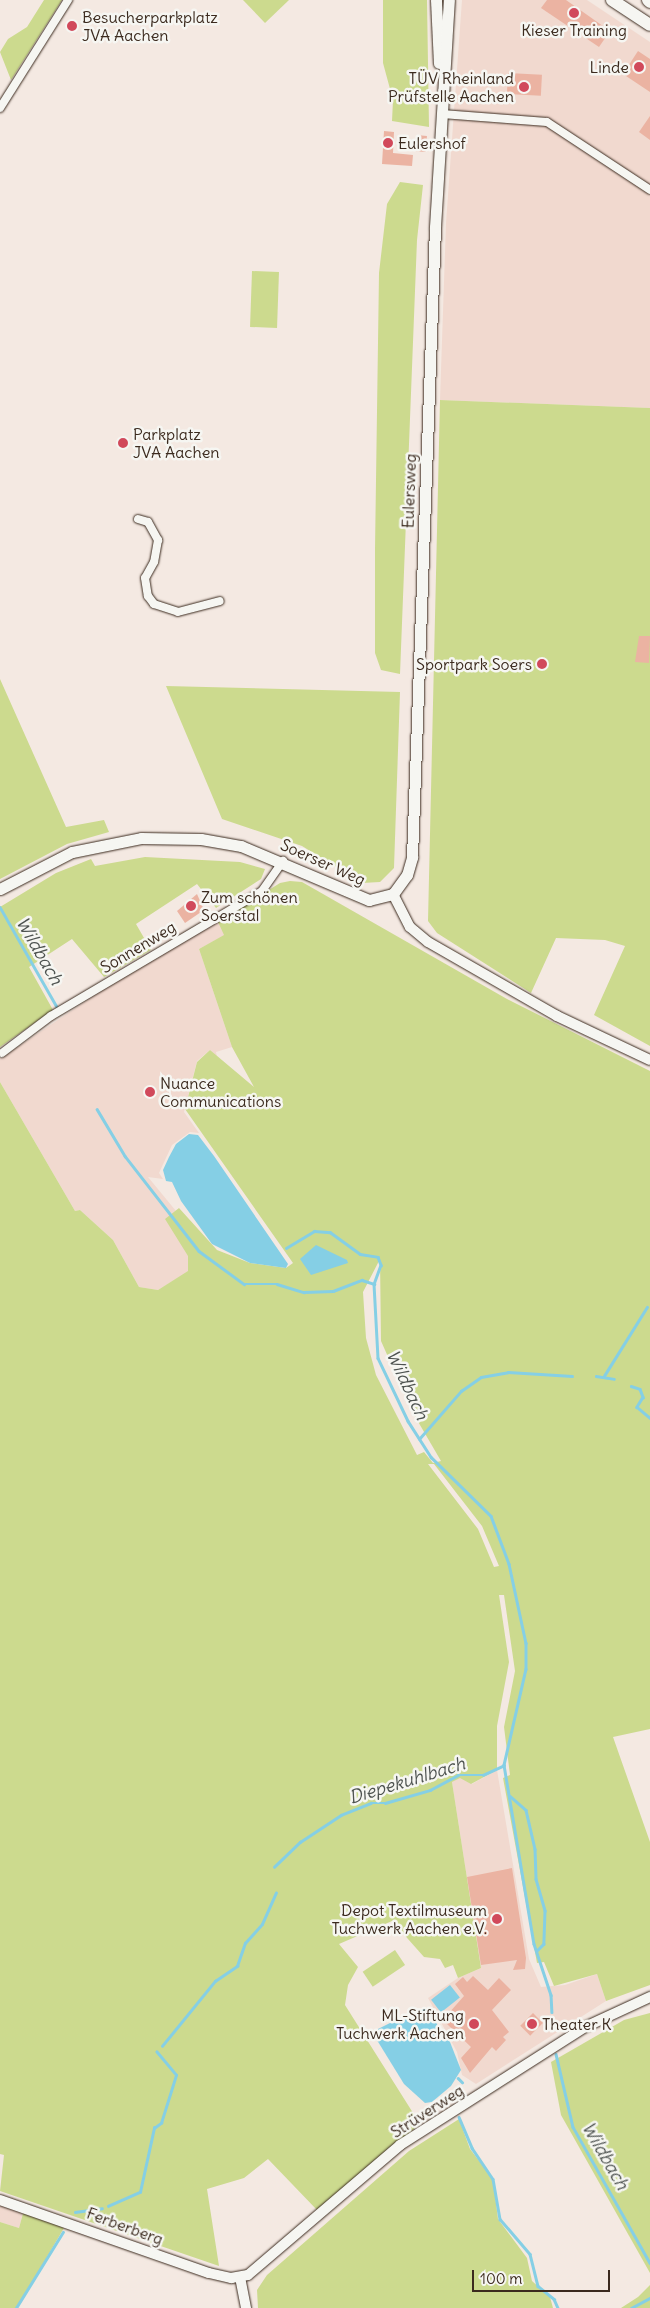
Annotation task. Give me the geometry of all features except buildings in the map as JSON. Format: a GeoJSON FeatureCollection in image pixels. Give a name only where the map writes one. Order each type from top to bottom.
{"type":"FeatureCollection","features":[{"type":"Feature","properties":{"kind":"main road","name":"Eulersweg"},"geometry":{"type":"LineString","coordinates":[[436,0],[436,37],[442,84]]}},
{"type":"Feature","properties":{"kind":"main road","name":"Eulersweg"},"geometry":{"type":"LineString","coordinates":[[393,894],[407,875],[412,857],[442,84],[449,0]]}},
{"type":"Feature","properties":{"kind":"main road"},"geometry":{"type":"LineString","coordinates":[[612,0],[650,25]]}},
{"type":"Feature","properties":{"kind":"main road","name":"Soerser Weg"},"geometry":{"type":"LineString","coordinates":[[0,890],[72,852],[141,838],[201,839],[241,846],[284,861],[358,897],[379,899],[393,894]]}},
{"type":"Feature","properties":{"kind":"street"},"geometry":{"type":"LineString","coordinates":[[0,108],[68,0]]}},
{"type":"Feature","properties":{"kind":"street"},"geometry":{"type":"LineString","coordinates":[[442,114],[547,122],[650,190]]}},
{"type":"Feature","properties":{"kind":"street"},"geometry":{"type":"LineString","coordinates":[[138,519],[148,522],[158,540],[154,562],[145,578],[148,596],[154,604],[178,612],[220,601]]}},
{"type":"Feature","properties":{"kind":"street","name":"Sonnenweg"},"geometry":{"type":"LineString","coordinates":[[2,1053],[51,1016],[262,891],[284,861]]}},
{"type":"Feature","properties":{"kind":"street"},"geometry":{"type":"LineString","coordinates":[[393,894],[410,927],[428,942],[556,1016],[650,1060]]}},
{"type":"Feature","properties":{"kind":"street","name":"Strüverweg"},"geometry":{"type":"LineString","coordinates":[[240,2278],[257,2271],[400,2145],[585,2027],[650,1997]]}},
{"type":"Feature","properties":{"kind":"street","name":"Ferberberg"},"geometry":{"type":"LineString","coordinates":[[0,2200],[209,2273],[240,2278]]}},
{"type":"Feature","properties":{"kind":"street"},"geometry":{"type":"LineString","coordinates":[[240,2278],[246,2308]]}},
{"type":"Feature","properties":{"kind":"shaded area"},"geometry":{"type":"Polygon","coordinates":[[[462,0],[587,0],[650,42],[650,408],[440,400],[446,223],[462,0]]]}},
{"type":"Feature","properties":{"kind":"shaded area"},"geometry":{"type":"Polygon","coordinates":[[[218,922],[225,935],[199,949],[232,1047],[216,1052],[217,1057],[210,1050],[197,1061],[184,1112],[199,1133],[190,1132],[172,1145],[159,1173],[163,1179],[148,1177],[204,1245],[188,1272],[158,1290],[139,1287],[113,1240],[80,1210],[75,1211],[0,1082],[0,1059],[110,985],[218,922]]]}},
{"type":"Feature","properties":{"kind":"shaded area"},"geometry":{"type":"Polygon","coordinates":[[[497,1770],[529,1959],[541,1987],[565,1985],[597,1974],[606,2001],[476,2084],[462,2075],[457,2052],[428,1998],[458,1978],[481,1968],[452,1782],[460,1777],[472,1784],[497,1770]]]}},
{"type":"Feature","properties":{"kind":"shaded area"},"geometry":{"type":"Polygon","coordinates":[[[0,2203],[24,2210],[19,2228],[0,2222],[0,2203]]]}},
{"type":"Feature","properties":{"kind":"green space"},"geometry":{"type":"Polygon","coordinates":[[[44,0],[62,0],[11,80],[0,52],[8,39],[27,27],[44,0]]]}},
{"type":"Feature","properties":{"kind":"green space"},"geometry":{"type":"Polygon","coordinates":[[[243,0],[289,0],[265,23],[243,0]]]}},
{"type":"Feature","properties":{"kind":"green space"},"geometry":{"type":"Polygon","coordinates":[[[383,0],[427,0],[429,127],[392,121],[393,100],[383,63],[383,0]]]}},
{"type":"Feature","properties":{"kind":"green space"},"geometry":{"type":"Polygon","coordinates":[[[400,182],[423,185],[417,240],[400,674],[381,670],[375,653],[375,549],[379,273],[387,204],[400,182]]]}},
{"type":"Feature","properties":{"kind":"green space"},"geometry":{"type":"Polygon","coordinates":[[[252,271],[279,272],[277,328],[250,327],[252,271]]]}},
{"type":"Feature","properties":{"kind":"green space","name":"Sportpark Soers"},"geometry":{"type":"Polygon","coordinates":[[[440,400],[650,408],[650,1046],[594,1015],[625,946],[605,940],[556,938],[531,993],[437,933],[428,921],[440,400]]]}},
{"type":"Feature","properties":{"kind":"green space"},"geometry":{"type":"Polygon","coordinates":[[[0,679],[66,827],[104,820],[109,832],[67,844],[0,879],[0,679]]]}},
{"type":"Feature","properties":{"kind":"green space"},"geometry":{"type":"Polygon","coordinates":[[[166,686],[400,692],[394,868],[380,882],[362,883],[302,846],[222,819],[166,686]]]}},
{"type":"Feature","properties":{"kind":"green space"},"geometry":{"type":"Polygon","coordinates":[[[145,857],[240,862],[265,869],[261,879],[216,908],[197,884],[136,924],[151,950],[104,977],[72,939],[29,967],[53,1010],[0,1047],[0,907],[56,873],[91,859],[95,866],[145,857]]]}},
{"type":"Feature","properties":{"kind":"green space"},"geometry":{"type":"Polygon","coordinates":[[[290,881],[302,882],[507,999],[650,1071],[650,1729],[613,1737],[650,1842],[650,1985],[606,2001],[597,1974],[554,1986],[544,1962],[537,1963],[503,1778],[510,1775],[504,1727],[515,1671],[504,1595],[499,1595],[509,1662],[497,1726],[497,1770],[471,1784],[460,1778],[452,1782],[481,1968],[458,1978],[453,1965],[445,1968],[440,1959],[424,1957],[392,1921],[339,1944],[358,1967],[348,1985],[345,2005],[420,2124],[317,2210],[268,2159],[244,2178],[207,2189],[219,2266],[0,2191],[4,2155],[0,2154],[0,1082],[75,1211],[80,1210],[113,1240],[139,1287],[158,1290],[188,1271],[188,1256],[165,1219],[179,1208],[217,1250],[250,1263],[286,1268],[293,1263],[185,1109],[197,1062],[210,1050],[254,1087],[232,1047],[199,949],[224,935],[218,922],[280,883],[290,881]],[[380,1259],[363,1292],[366,1338],[376,1375],[417,1455],[424,1452],[433,1463],[441,1461],[413,1413],[381,1341],[380,1259]],[[428,1464],[478,1529],[494,1567],[499,1566],[482,1526],[434,1464],[428,1464]]]}},
{"type":"Feature","properties":{"kind":"green space"},"geometry":{"type":"Polygon","coordinates":[[[395,1950],[405,1965],[373,1987],[363,1972],[395,1950]]]}},
{"type":"Feature","properties":{"kind":"green space"},"geometry":{"type":"Polygon","coordinates":[[[650,2013],[650,2273],[561,2115],[551,2062],[624,2020],[650,2013]]]}},
{"type":"Feature","properties":{"kind":"green space"},"geometry":{"type":"Polygon","coordinates":[[[459,2119],[470,2149],[493,2179],[498,2219],[527,2258],[532,2281],[550,2297],[553,2308],[258,2308],[257,2290],[267,2275],[409,2151],[459,2119]]]}},
{"type":"Feature","properties":{"kind":"green space"},"geometry":{"type":"Polygon","coordinates":[[[24,2210],[64,2228],[17,2308],[0,2308],[0,2222],[19,2228],[24,2210]]]}},
{"type":"Feature","properties":{"kind":"green space"},"geometry":{"type":"Polygon","coordinates":[[[650,2285],[650,2308],[621,2308],[638,2297],[650,2285]]]}},
{"type":"Feature","properties":{"kind":"water"},"geometry":{"type":"Polygon","coordinates":[[[189,1134],[198,1135],[214,1156],[288,1264],[286,1268],[250,1263],[212,1244],[181,1201],[172,1182],[166,1181],[163,1170],[169,1157],[176,1144],[189,1134]]]}},
{"type":"Feature","properties":{"kind":"water"},"geometry":{"type":"Polygon","coordinates":[[[316,1245],[347,1260],[348,1263],[311,1275],[300,1259],[316,1245]]]}},
{"type":"Feature","properties":{"kind":"water"},"geometry":{"type":"Polygon","coordinates":[[[450,1985],[460,1998],[441,2012],[431,2000],[450,1985]]]}},
{"type":"Feature","properties":{"kind":"water"},"geometry":{"type":"Polygon","coordinates":[[[426,2009],[450,2042],[461,2070],[451,2086],[432,2102],[425,2103],[404,2084],[372,2032],[412,2012],[426,2009]]]}},
{"type":"Feature","properties":{"kind":"waterway","name":"Wildbach"},"geometry":{"type":"LineString","coordinates":[[0,907],[57,1007]]}},
{"type":"Feature","properties":{"kind":"waterway","name":"Wildbach"},"geometry":{"type":"LineString","coordinates":[[97,1109],[125,1156],[199,1251],[244,1284],[277,1284],[304,1292],[333,1291],[362,1280],[374,1284],[378,1358],[408,1421],[431,1457],[491,1516],[509,1564],[526,1643],[526,1669],[504,1765],[534,1944],[551,1995],[552,2012]]}},
{"type":"Feature","properties":{"kind":"waterway"},"geometry":{"type":"LineString","coordinates":[[286,1248],[314,1231],[330,1232],[360,1254],[378,1257],[381,1265],[374,1284]]}},
{"type":"Feature","properties":{"kind":"waterway"},"geometry":{"type":"LineString","coordinates":[[604,1376],[647,1307]]}},
{"type":"Feature","properties":{"kind":"waterway"},"geometry":{"type":"LineString","coordinates":[[419,1439],[461,1391],[481,1377],[508,1372],[572,1376]]}},
{"type":"Feature","properties":{"kind":"waterway"},"geometry":{"type":"LineString","coordinates":[[596,1376],[614,1379]]}},
{"type":"Feature","properties":{"kind":"waterway"},"geometry":{"type":"LineString","coordinates":[[631,1386],[640,1389],[643,1397],[637,1407],[650,1418]]}},
{"type":"Feature","properties":{"kind":"waterway","name":"Diepekuhlbach"},"geometry":{"type":"LineString","coordinates":[[274,1867],[300,1842],[341,1815],[371,1803],[385,1803],[430,1790],[458,1775],[483,1775],[504,1765]]}},
{"type":"Feature","properties":{"kind":"waterway","name":"Wildbach"},"geometry":{"type":"LineString","coordinates":[[510,1796],[526,1810],[535,1849],[536,1879],[545,1911],[544,1944],[537,1951]]}},
{"type":"Feature","properties":{"kind":"waterway","name":"Diepekuhlbach"},"geometry":{"type":"LineString","coordinates":[[162,2046],[215,1981],[237,1966],[245,1943],[262,1924],[276,1893]]}},
{"type":"Feature","properties":{"kind":"waterway","name":"Diepekuhlbach"},"geometry":{"type":"LineString","coordinates":[[108,2206],[140,2192],[154,2128],[161,2123],[176,2075],[157,2052]]}},
{"type":"Feature","properties":{"kind":"waterway","name":"Wildbach"},"geometry":{"type":"LineString","coordinates":[[556,2054],[573,2127],[650,2263]]}},
{"type":"Feature","properties":{"kind":"waterway"},"geometry":{"type":"LineString","coordinates":[[458,2078],[462,2082]]}},
{"type":"Feature","properties":{"kind":"waterway"},"geometry":{"type":"LineString","coordinates":[[459,2117],[472,2148],[493,2179],[500,2219],[530,2254],[538,2286],[554,2299],[558,2308]]}},
{"type":"Feature","properties":{"kind":"waterway","name":"Diepekuhlbach"},"geometry":{"type":"LineString","coordinates":[[75,2212],[102,2208]]}},
{"type":"Feature","properties":{"kind":"waterway","name":"Diepekuhlbach"},"geometry":{"type":"LineString","coordinates":[[16,2308],[63,2232]]}},
{"type":"Feature","properties":{"kind":"waterway","name":"Wildbach"},"geometry":{"type":"LineString","coordinates":[[631,2308],[650,2298]]}},
{"type":"Feature","properties":{"kind":"place","name":"Kieser Training"},"geometry":{"type":"Point","coordinates":[574,13]}},
{"type":"Feature","properties":{"kind":"place","name":"Besucherparkplatz JVA Aachen"},"geometry":{"type":"Point","coordinates":[72,26]}},
{"type":"Feature","properties":{"kind":"place","name":"Linde"},"geometry":{"type":"Point","coordinates":[639,67]}},
{"type":"Feature","properties":{"kind":"place","name":"TÜV Rheinland Prüfstelle Aachen"},"geometry":{"type":"Point","coordinates":[524,87]}},
{"type":"Feature","properties":{"kind":"place","name":"Eulershof"},"geometry":{"type":"Point","coordinates":[388,143]}},
{"type":"Feature","properties":{"kind":"place","name":"Parkplatz JVA Aachen"},"geometry":{"type":"Point","coordinates":[123,443]}},
{"type":"Feature","properties":{"kind":"place","name":"Sportpark Soers"},"geometry":{"type":"Point","coordinates":[542,664]}},
{"type":"Feature","properties":{"kind":"place","name":"Zum schönen Soerstal"},"geometry":{"type":"Point","coordinates":[191,906]}},
{"type":"Feature","properties":{"kind":"place","name":"Nuance Communications"},"geometry":{"type":"Point","coordinates":[150,1092]}},
{"type":"Feature","properties":{"kind":"place","name":"Depot Textilmuseum Tuchwerk Aachen e.V."},"geometry":{"type":"Point","coordinates":[497,1919]}},
{"type":"Feature","properties":{"kind":"place","name":"ML-Stiftung Tuchwerk Aachen"},"geometry":{"type":"Point","coordinates":[474,2024]}},
{"type":"Feature","properties":{"kind":"place","name":"Theater K"},"geometry":{"type":"Point","coordinates":[532,2024]}}]}
